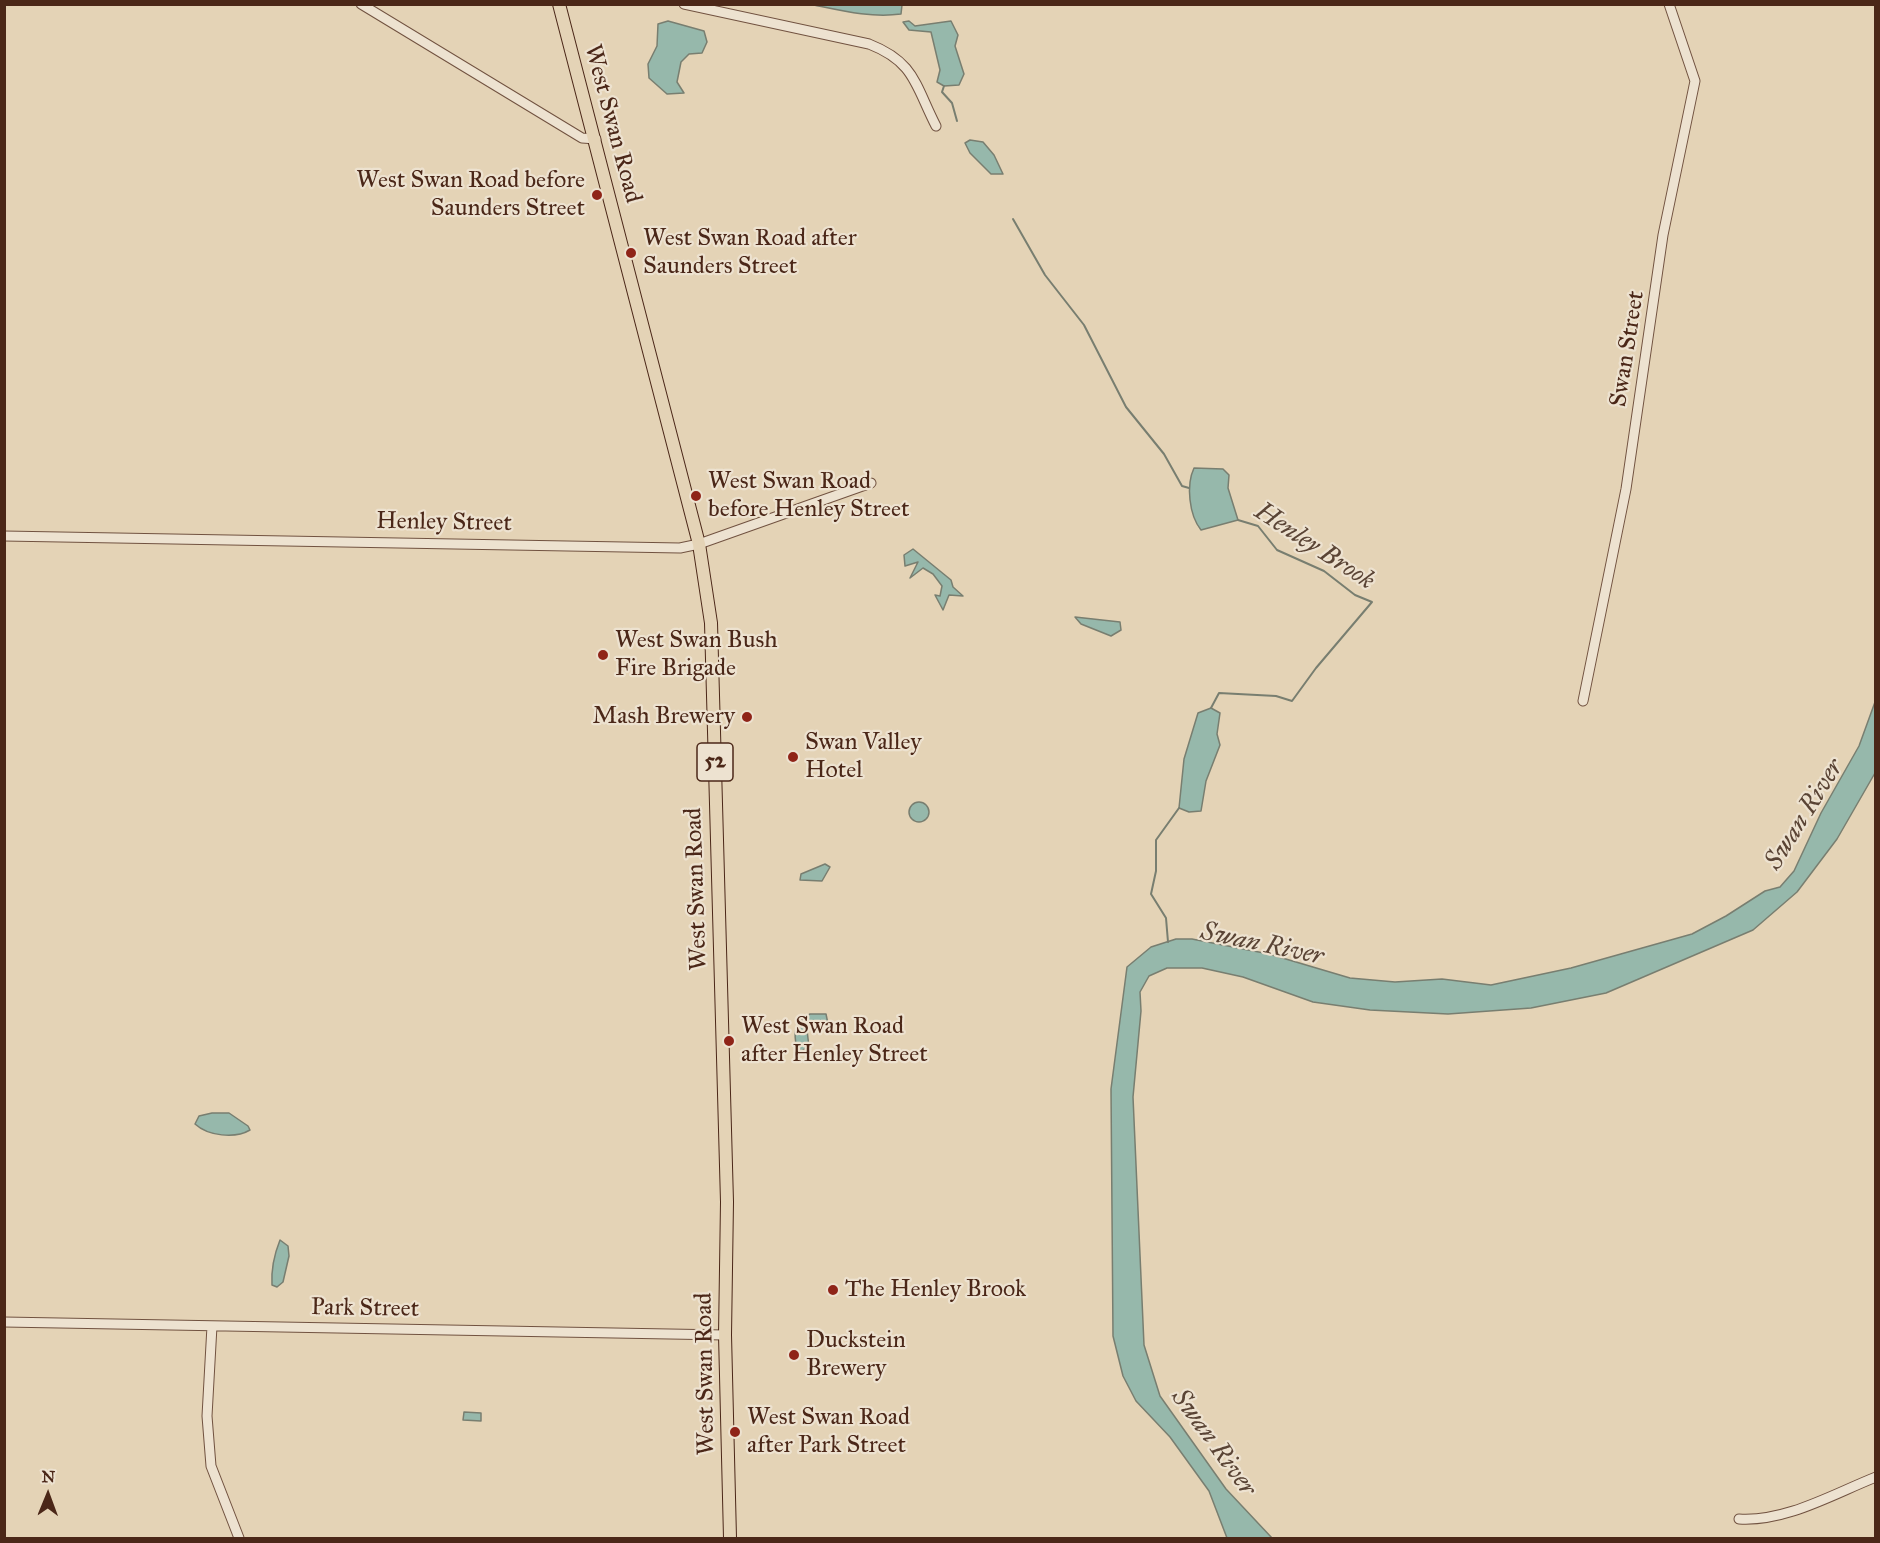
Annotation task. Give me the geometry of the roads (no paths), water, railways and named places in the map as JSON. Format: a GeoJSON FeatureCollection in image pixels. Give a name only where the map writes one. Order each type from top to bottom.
{"type":"FeatureCollection","features":[{"type":"Feature","properties":{"kind":"main road","name":"West Swan Road"},"geometry":{"type":"LineString","coordinates":[[559,4],[596,139],[699,544],[711,623],[727,1202],[725,1335],[730,1539]]}},
{"type":"Feature","properties":{"kind":"street"},"geometry":{"type":"LineString","coordinates":[[361,4],[582,138],[596,139]]}},
{"type":"Feature","properties":{"kind":"street"},"geometry":{"type":"LineString","coordinates":[[684,4],[869,44],[891,52],[906,64],[936,126]]}},
{"type":"Feature","properties":{"kind":"street","name":"Swan Street"},"geometry":{"type":"LineString","coordinates":[[1583,701],[1626,489],[1664,235],[1695,81],[1669,4]]}},
{"type":"Feature","properties":{"kind":"street","name":"Henley Street"},"geometry":{"type":"LineString","coordinates":[[4,536],[681,548],[699,544],[871,483]]}},
{"type":"Feature","properties":{"kind":"street","name":"Park Street"},"geometry":{"type":"LineString","coordinates":[[4,1322],[725,1335]]}},
{"type":"Feature","properties":{"kind":"street"},"geometry":{"type":"LineString","coordinates":[[213,1326],[207,1416],[211,1466],[238,1539]]}},
{"type":"Feature","properties":{"kind":"street"},"geometry":{"type":"LineString","coordinates":[[1739,1519],[1760,1521],[1781,1515],[1875,1477]]}},
{"type":"Feature","properties":{"kind":"waterway","name":"Henley Brook"},"geometry":{"type":"LineString","coordinates":[[944,86],[942,92],[952,103],[957,121]]}},
{"type":"Feature","properties":{"kind":"waterway","name":"Henley Brook"},"geometry":{"type":"LineString","coordinates":[[1013,219],[1045,275],[1084,325],[1126,407],[1164,454],[1182,486],[1189,488]]}},
{"type":"Feature","properties":{"kind":"waterway","name":"Henley Brook"},"geometry":{"type":"LineString","coordinates":[[1211,708],[1219,693],[1276,696],[1292,701],[1316,668],[1372,602],[1355,595],[1324,571],[1277,550],[1258,526],[1238,520]]}},
{"type":"Feature","properties":{"kind":"waterway","name":"Henley Brook"},"geometry":{"type":"LineString","coordinates":[[1168,942],[1166,918],[1151,894],[1156,871],[1156,840],[1179,808]]}},
{"type":"Feature","properties":{"kind":"place","name":"West Swan Road before Saunders Street"},"geometry":{"type":"Point","coordinates":[597,195]}},
{"type":"Feature","properties":{"kind":"place","name":"West Swan Road after Saunders Street"},"geometry":{"type":"Point","coordinates":[631,253]}},
{"type":"Feature","properties":{"kind":"place","name":"West Swan Road before Henley Street"},"geometry":{"type":"Point","coordinates":[696,496]}},
{"type":"Feature","properties":{"kind":"place","name":"West Swan Bush Fire Brigade"},"geometry":{"type":"Point","coordinates":[603,655]}},
{"type":"Feature","properties":{"kind":"place","name":"Mash Brewery"},"geometry":{"type":"Point","coordinates":[747,717]}},
{"type":"Feature","properties":{"kind":"place","name":"Swan Valley Hotel"},"geometry":{"type":"Point","coordinates":[793,757]}},
{"type":"Feature","properties":{"kind":"place","name":"West Swan Road after Henley Street"},"geometry":{"type":"Point","coordinates":[729,1041]}},
{"type":"Feature","properties":{"kind":"place","name":"The Henley Brook"},"geometry":{"type":"Point","coordinates":[833,1290]}},
{"type":"Feature","properties":{"kind":"place","name":"Duckstein Brewery"},"geometry":{"type":"Point","coordinates":[794,1355]}},
{"type":"Feature","properties":{"kind":"place","name":"West Swan Road after Park Street"},"geometry":{"type":"Point","coordinates":[735,1432]}},
{"type":"Feature","properties":{"kind":"water label","name":"Swan River"},"geometry":{"type":"Point","coordinates":[1805,815]}},
{"type":"Feature","properties":{"kind":"water label","name":"Swan River"},"geometry":{"type":"Point","coordinates":[1262,945]}},
{"type":"Feature","properties":{"kind":"water label","name":"Swan River"},"geometry":{"type":"Point","coordinates":[1213,1443]}}]}
